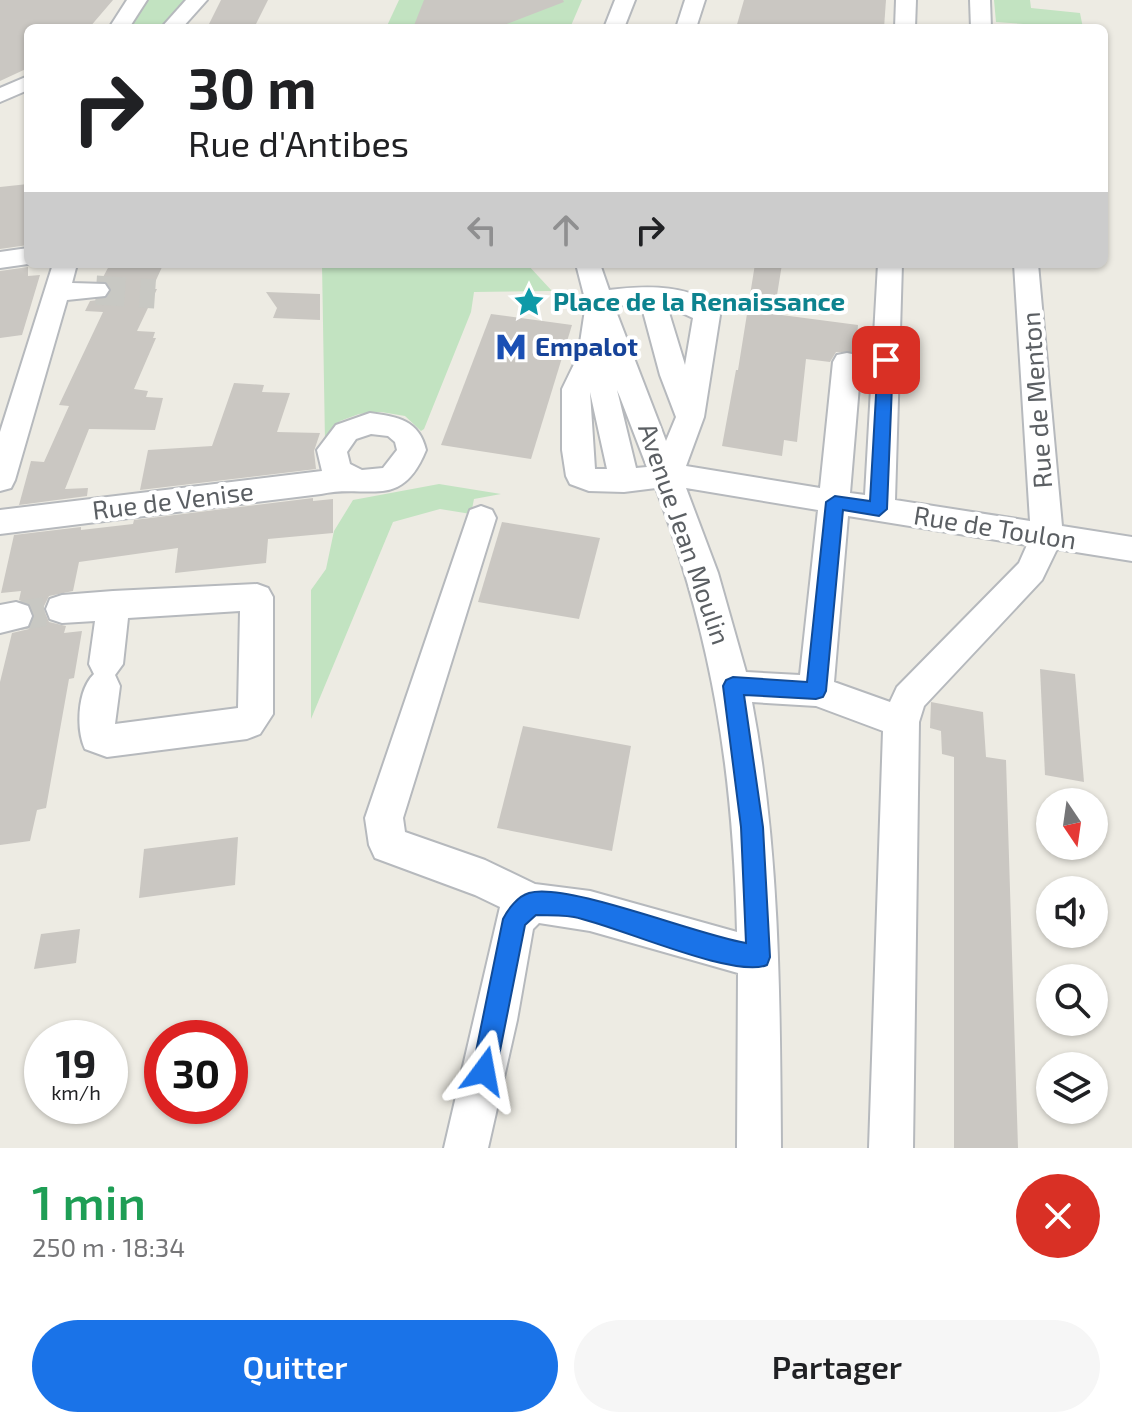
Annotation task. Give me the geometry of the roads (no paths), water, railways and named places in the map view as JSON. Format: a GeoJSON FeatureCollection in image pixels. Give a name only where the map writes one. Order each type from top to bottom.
{"type":"FeatureCollection","features":[{"type":"Feature","properties":{"kind":"street"},"geometry":{"type":"LineString","coordinates":[[122,24],[137,0]]}},
{"type":"Feature","properties":{"kind":"street"},"geometry":{"type":"LineString","coordinates":[[175,24],[197,0]]}},
{"type":"Feature","properties":{"kind":"street"},"geometry":{"type":"LineString","coordinates":[[616,24],[625,0]]}},
{"type":"Feature","properties":{"kind":"street"},"geometry":{"type":"LineString","coordinates":[[687,24],[695,0]]}},
{"type":"Feature","properties":{"kind":"street"},"geometry":{"type":"LineString","coordinates":[[905,24],[906,0]]}},
{"type":"Feature","properties":{"kind":"street"},"geometry":{"type":"LineString","coordinates":[[980,0],[981,24]]}},
{"type":"Feature","properties":{"kind":"street"},"geometry":{"type":"LineString","coordinates":[[0,96],[24,84]]}},
{"type":"Feature","properties":{"kind":"street"},"geometry":{"type":"LineString","coordinates":[[0,260],[24,257]]}},
{"type":"Feature","properties":{"kind":"street"},"geometry":{"type":"LineString","coordinates":[[0,480],[13,391],[64,268]]}},
{"type":"Feature","properties":{"kind":"street","name":"Avenue Jean Moulin"},"geometry":{"type":"LineString","coordinates":[[589,268],[597,300],[668,475],[715,615],[733,686],[752,827],[759,957],[759,1148]]}},
{"type":"Feature","properties":{"kind":"street"},"geometry":{"type":"LineString","coordinates":[[879,509],[890,268]]}},
{"type":"Feature","properties":{"kind":"street","name":"Rue de Menton"},"geometry":{"type":"LineString","coordinates":[[891,1148],[901,722],[909,698],[1031,571],[1047,536],[1026,268]]}},
{"type":"Feature","properties":{"kind":"street"},"geometry":{"type":"LineString","coordinates":[[56,292],[96,290]]}},
{"type":"Feature","properties":{"kind":"street"},"geometry":{"type":"LineString","coordinates":[[652,297],[674,375],[690,417]]}},
{"type":"Feature","properties":{"kind":"street"},"geometry":{"type":"LineString","coordinates":[[597,300],[652,297],[694,303],[707,315],[690,417],[668,475]]}},
{"type":"Feature","properties":{"kind":"street","name":"Rue de Toulon"},"geometry":{"type":"LineString","coordinates":[[597,300],[592,356],[576,389],[577,450],[581,476],[589,480],[624,481],[668,475],[716,480],[1132,549]]}},
{"type":"Feature","properties":{"kind":"street"},"geometry":{"type":"LineString","coordinates":[[816,691],[847,362]]}},
{"type":"Feature","properties":{"kind":"street","name":"Rue de Venise"},"geometry":{"type":"LineString","coordinates":[[0,522],[321,483],[345,477]]}},
{"type":"Feature","properties":{"kind":"street"},"geometry":{"type":"LineString","coordinates":[[481,518],[384,818],[388,845],[485,879],[532,903],[573,905],[717,950],[759,957]]}},
{"type":"Feature","properties":{"kind":"street"},"geometry":{"type":"LineString","coordinates":[[62,609],[113,605],[257,597],[255,714],[247,723],[107,741],[98,738],[96,729],[113,605]]}},
{"type":"Feature","properties":{"kind":"street"},"geometry":{"type":"LineString","coordinates":[[733,686],[816,691],[901,722]]}},
{"type":"Feature","properties":{"kind":"street"},"geometry":{"type":"LineString","coordinates":[[466,1148],[496,1020],[515,919],[532,903]]}},
{"type":"Feature","properties":{"kind":"tunnel"},"geometry":{"type":"LineString","coordinates":[[96,290],[155,294]]}},
{"type":"Feature","properties":{"kind":"tunnel"},"geometry":{"type":"LineString","coordinates":[[16,616],[62,609]]}},
{"type":"Feature","properties":{"kind":"place","name":"Place de la Renaissance"},"geometry":{"type":"Point","coordinates":[529,302]}},
{"type":"Feature","properties":{"kind":"place","name":"Empalot"},"geometry":{"type":"Point","coordinates":[511,347]}}]}
